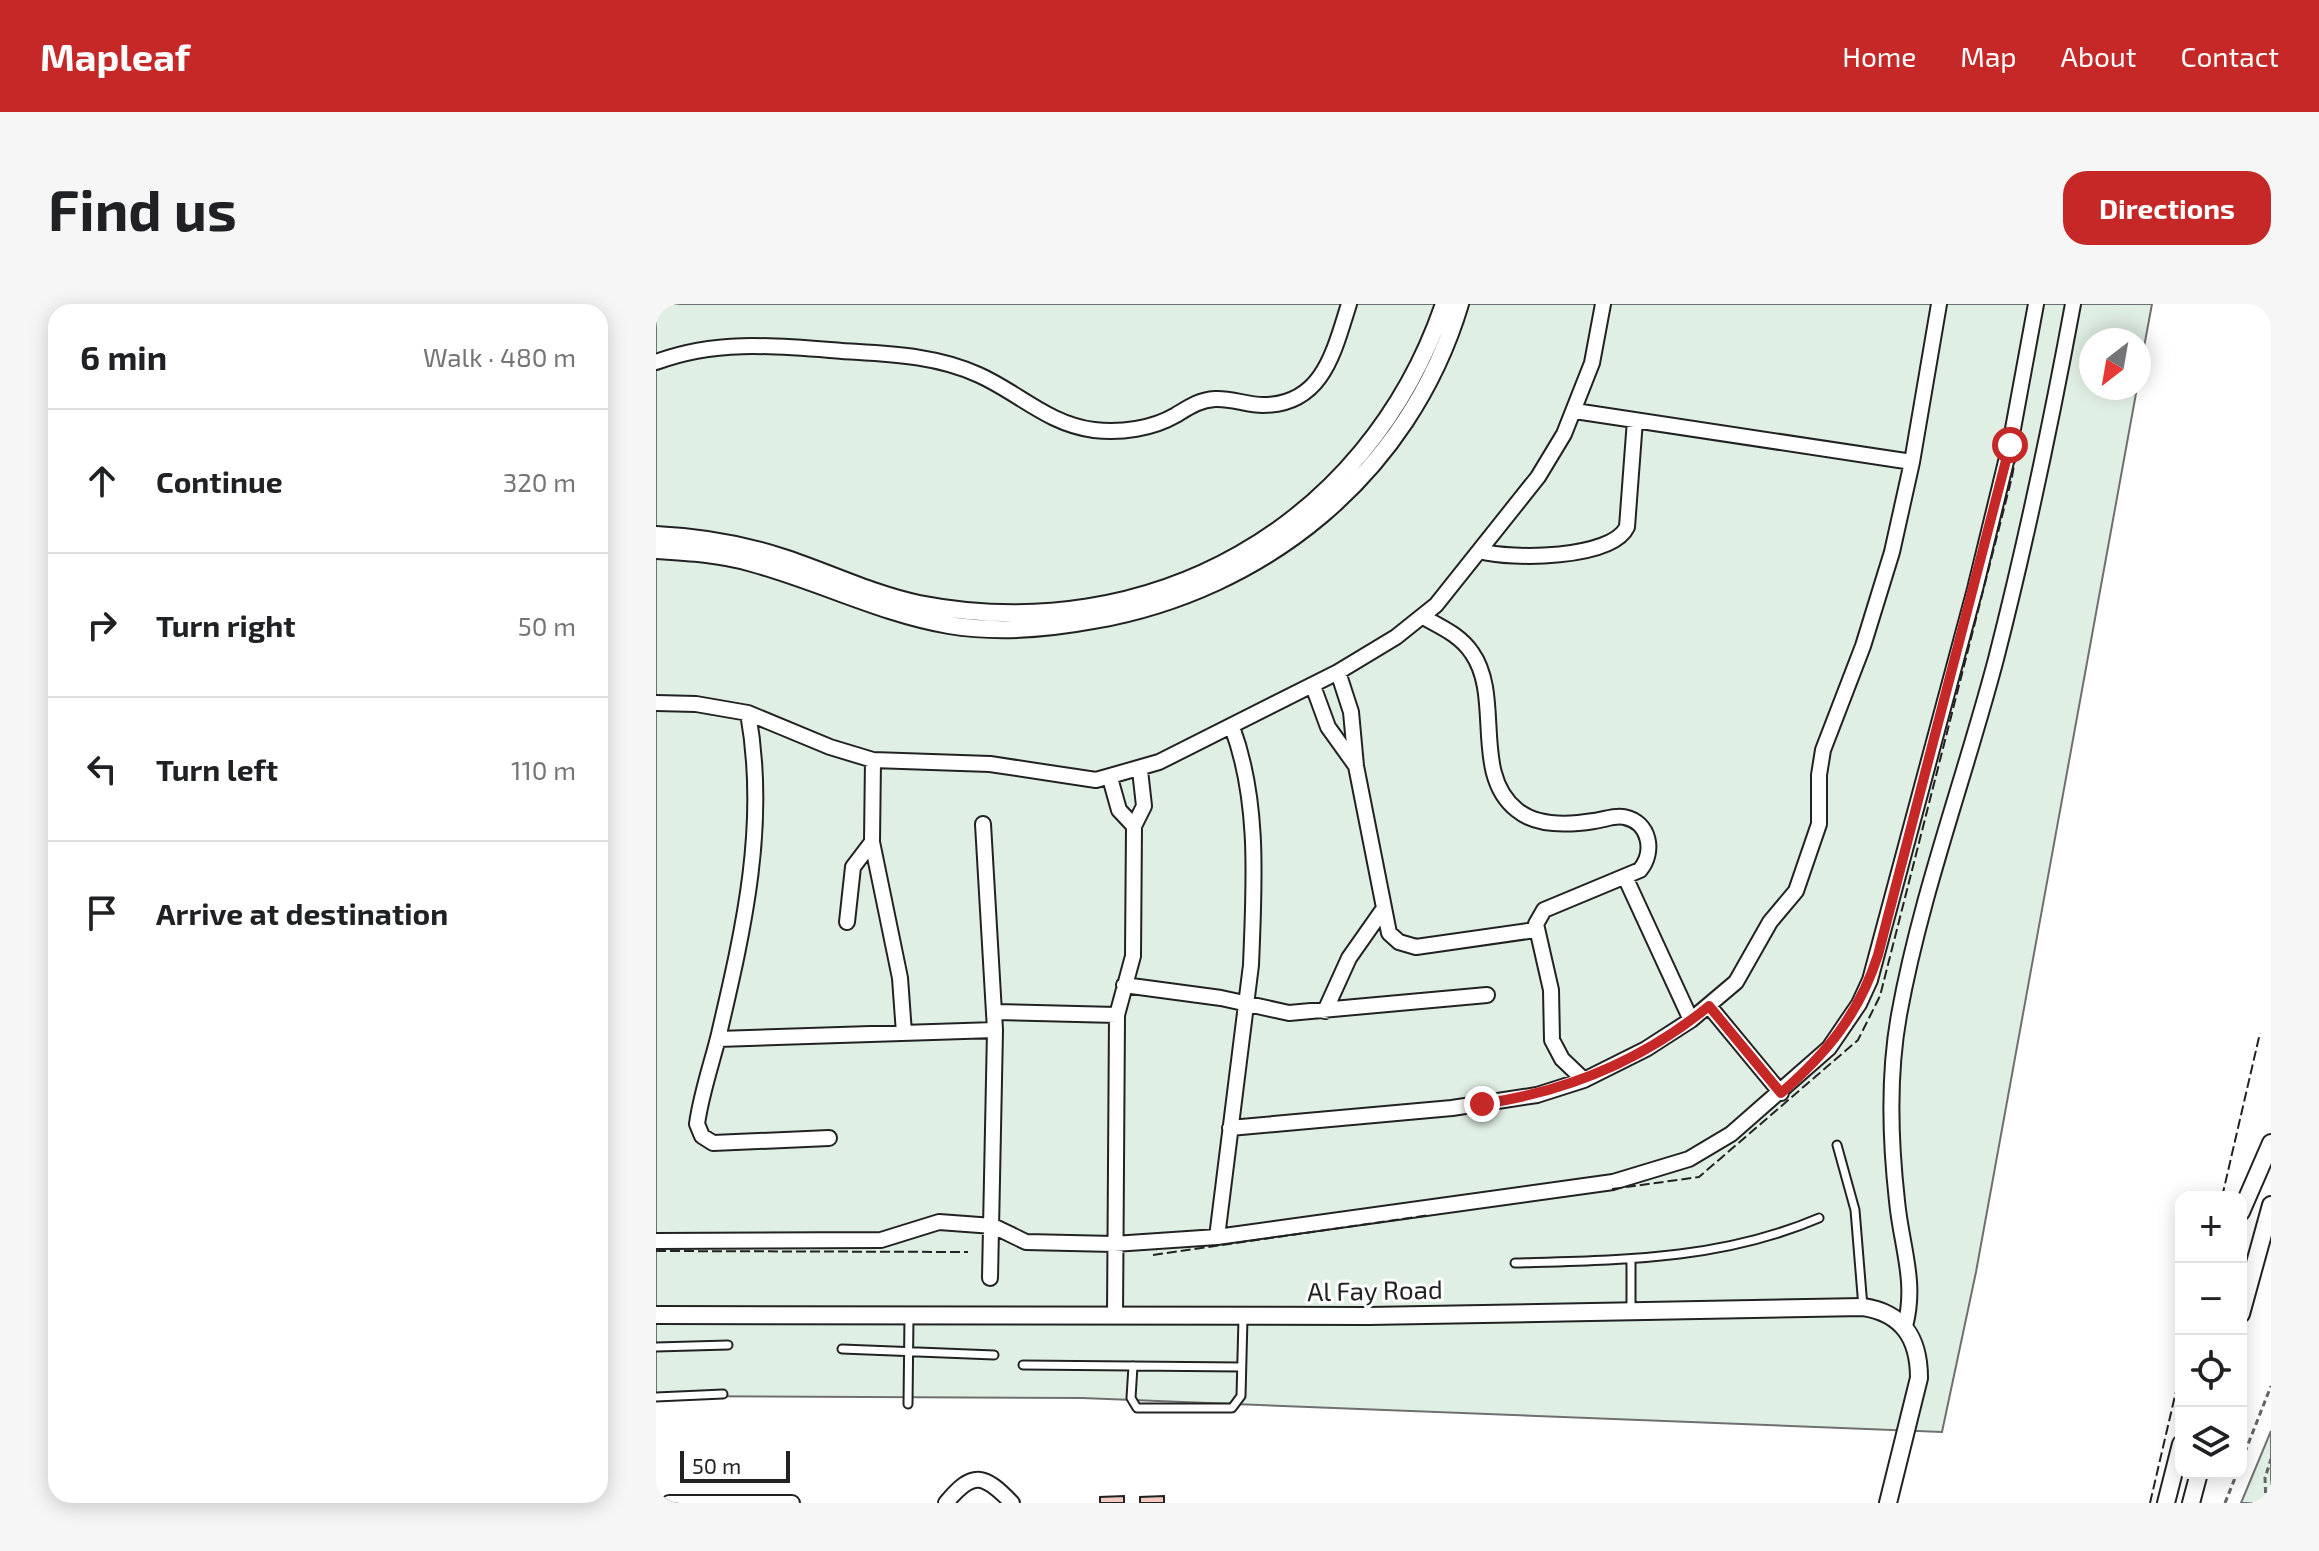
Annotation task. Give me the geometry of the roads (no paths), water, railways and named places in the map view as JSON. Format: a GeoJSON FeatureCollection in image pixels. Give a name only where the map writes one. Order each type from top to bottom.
{"type":"FeatureCollection","features":[{"type":"Feature","properties":{"kind":"street"},"geometry":{"type":"LineString","coordinates":[[656,362],[736,345],[905,355],[944,362],[981,375],[1060,422],[1092,430],[1125,430],[1158,423],[1205,400],[1271,404],[1303,394],[1321,381],[1349,304]]}},
{"type":"Feature","properties":{"kind":"street"},"geometry":{"type":"LineString","coordinates":[[656,535],[701,539],[757,550],[887,596],[975,612],[1065,612],[1149,595],[1237,556],[1290,521],[1337,480],[1396,407],[1422,357],[1444,304]]}},
{"type":"Feature","properties":{"kind":"street"},"geometry":{"type":"LineString","coordinates":[[656,550],[742,560],[868,605],[952,625],[1035,628],[1153,607],[1246,569],[1291,541],[1336,503],[1374,463],[1407,418],[1434,369],[1460,304]]}},
{"type":"Feature","properties":{"kind":"street"},"geometry":{"type":"LineString","coordinates":[[656,703],[696,704],[748,713],[830,747],[873,760],[990,764],[1082,779],[1110,778],[1140,770],[1313,686],[1423,617],[1538,477],[1575,411],[1592,363],[1603,304]]}},
{"type":"Feature","properties":{"kind":"street"},"geometry":{"type":"LineString","coordinates":[[1230,1128],[1482,1104],[1537,1095],[1584,1080],[1646,1049],[1709,1006],[1744,971],[1764,931],[1801,880],[1819,824],[1819,775],[1823,750],[1878,599],[1912,462],[1939,304]]}},
{"type":"Feature","properties":{"kind":"street"},"geometry":{"type":"LineString","coordinates":[[656,1241],[881,1240],[930,1223],[993,1226],[1019,1241],[1114,1244],[1217,1237],[1626,1179],[1689,1159],[1711,1148],[1781,1093],[1829,1048],[1859,1004],[1878,955],[2010,445],[2036,304]]}},
{"type":"Feature","properties":{"kind":"street"},"geometry":{"type":"LineString","coordinates":[[1888,1503],[1919,1378],[1915,1342],[1905,1326],[1912,1288],[1897,1206],[1891,1143],[1892,1079],[1899,1016],[1913,950],[1996,658],[2052,415],[2073,304]]}},
{"type":"Feature","properties":{"kind":"street"},"geometry":{"type":"LineString","coordinates":[[1575,411],[1912,462]]}},
{"type":"Feature","properties":{"kind":"street"},"geometry":{"type":"LineString","coordinates":[[1480,551],[1527,557],[1603,547],[1618,541],[1627,527],[1635,420]]}},
{"type":"Feature","properties":{"kind":"street"},"geometry":{"type":"LineString","coordinates":[[1423,617],[1456,636],[1480,666],[1495,773],[1510,804],[1525,816],[1545,822],[1578,823],[1619,816],[1637,823],[1649,842],[1648,857],[1640,870],[1626,879],[1544,910],[1535,930],[1548,974],[1552,1040],[1562,1059],[1584,1080]]}},
{"type":"Feature","properties":{"kind":"street"},"geometry":{"type":"LineString","coordinates":[[1338,672],[1355,730],[1356,766],[1382,911],[1389,933],[1410,947],[1535,930]]}},
{"type":"Feature","properties":{"kind":"street"},"geometry":{"type":"LineString","coordinates":[[1313,686],[1328,727],[1356,766]]}},
{"type":"Feature","properties":{"kind":"street"},"geometry":{"type":"LineString","coordinates":[[748,713],[756,767],[755,849],[748,904],[698,1117],[702,1136],[720,1143],[829,1138]]}},
{"type":"Feature","properties":{"kind":"street"},"geometry":{"type":"LineString","coordinates":[[1217,1237],[1253,921],[1252,832],[1246,774],[1232,727]]}},
{"type":"Feature","properties":{"kind":"street"},"geometry":{"type":"LineString","coordinates":[[873,760],[872,842],[900,978],[904,1033]]}},
{"type":"Feature","properties":{"kind":"street"},"geometry":{"type":"LineString","coordinates":[[1115,1316],[1117,1015],[1133,956],[1134,826],[1144,806],[1140,770]]}},
{"type":"Feature","properties":{"kind":"street"},"geometry":{"type":"LineString","coordinates":[[1110,778],[1119,810],[1134,826]]}},
{"type":"Feature","properties":{"kind":"street"},"geometry":{"type":"LineString","coordinates":[[983,824],[995,1030],[990,1278]]}},
{"type":"Feature","properties":{"kind":"street"},"geometry":{"type":"LineString","coordinates":[[847,922],[853,867],[872,842]]}},
{"type":"Feature","properties":{"kind":"street"},"geometry":{"type":"LineString","coordinates":[[1626,879],[1691,1020]]}},
{"type":"Feature","properties":{"kind":"street"},"geometry":{"type":"LineString","coordinates":[[1325,1011],[1349,958],[1382,911]]}},
{"type":"Feature","properties":{"kind":"street"},"geometry":{"type":"LineString","coordinates":[[1124,985],[1246,1003],[1289,1013],[1487,995]]}},
{"type":"Feature","properties":{"kind":"street"},"geometry":{"type":"LineString","coordinates":[[1709,1006],[1781,1093]]}},
{"type":"Feature","properties":{"kind":"street"},"geometry":{"type":"LineString","coordinates":[[994,1012],[1117,1015]]}},
{"type":"Feature","properties":{"kind":"street"},"geometry":{"type":"LineString","coordinates":[[718,1039],[995,1030]]}},
{"type":"Feature","properties":{"kind":"street"},"geometry":{"type":"LineString","coordinates":[[2247,1198],[2271,1143]]}},
{"type":"Feature","properties":{"kind":"street"},"geometry":{"type":"LineString","coordinates":[[2247,1292],[2271,1205]]}},
{"type":"Feature","properties":{"kind":"street","name":"Al Fay Road"},"geometry":{"type":"LineString","coordinates":[[656,1315],[1243,1316],[1863,1307],[1881,1310],[1905,1326]]}},
{"type":"Feature","properties":{"kind":"street"},"geometry":{"type":"LineString","coordinates":[[2166,1503],[2175,1468]]}},
{"type":"Feature","properties":{"kind":"street"},"geometry":{"type":"LineString","coordinates":[[2191,1503],[2197,1479]]}},
{"type":"Feature","properties":{"kind":"street"},"geometry":{"type":"LineString","coordinates":[[946,1503],[962,1484],[971,1480],[988,1482],[1012,1503]]}},
{"type":"Feature","properties":{"kind":"street"},"geometry":{"type":"LineString","coordinates":[[958,1503],[962,1484]]}},
{"type":"Feature","properties":{"kind":"street"},"geometry":{"type":"LineString","coordinates":[[669,1503],[792,1503]]}},
{"type":"Feature","properties":{"kind":"lane"},"geometry":{"type":"LineString","coordinates":[[1837,1145],[1857,1221],[1863,1307]]}},
{"type":"Feature","properties":{"kind":"lane"},"geometry":{"type":"LineString","coordinates":[[1515,1263],[1631,1259],[1720,1250],[1771,1237],[1819,1218]]}},
{"type":"Feature","properties":{"kind":"lane"},"geometry":{"type":"LineString","coordinates":[[1631,1259],[1631,1311]]}},
{"type":"Feature","properties":{"kind":"lane"},"geometry":{"type":"LineString","coordinates":[[908,1404],[909,1316]]}},
{"type":"Feature","properties":{"kind":"lane"},"geometry":{"type":"LineString","coordinates":[[1133,1366],[1131,1398],[1140,1408],[1232,1408],[1240,1399],[1243,1316]]}},
{"type":"Feature","properties":{"kind":"lane"},"geometry":{"type":"LineString","coordinates":[[656,1347],[728,1345]]}},
{"type":"Feature","properties":{"kind":"lane"},"geometry":{"type":"LineString","coordinates":[[842,1349],[994,1355]]}},
{"type":"Feature","properties":{"kind":"lane"},"geometry":{"type":"LineString","coordinates":[[1023,1365],[1241,1367]]}},
{"type":"Feature","properties":{"kind":"lane"},"geometry":{"type":"LineString","coordinates":[[656,1397],[723,1394]]}}]}
